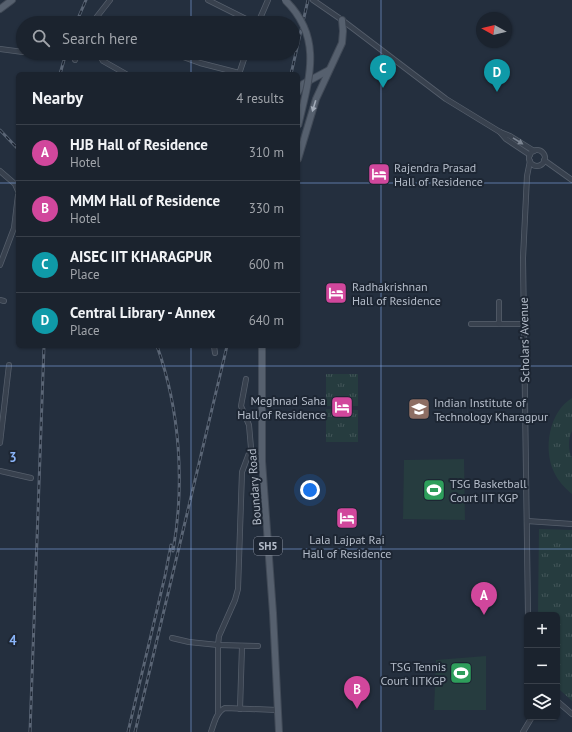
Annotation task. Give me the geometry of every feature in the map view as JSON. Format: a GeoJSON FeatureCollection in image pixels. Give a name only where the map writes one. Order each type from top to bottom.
{"type":"FeatureCollection","features":[{"type":"Feature","properties":{"kind":"main road"},"geometry":{"type":"LineString","coordinates":[[0,9],[12,0]]}},
{"type":"Feature","properties":{"kind":"main road"},"geometry":{"type":"LineString","coordinates":[[285,0],[299,16]]}},
{"type":"Feature","properties":{"kind":"main road"},"geometry":{"type":"LineString","coordinates":[[300,18],[307,34],[310,49],[310,65],[300,117]]}},
{"type":"Feature","properties":{"kind":"main road"},"geometry":{"type":"LineString","coordinates":[[300,152],[316,99],[342,43],[342,20]]}},
{"type":"Feature","properties":{"kind":"main road"},"geometry":{"type":"LineString","coordinates":[[300,89],[303,84],[329,70]]}},
{"type":"Feature","properties":{"kind":"main road","name":"Boundary Road"},"geometry":{"type":"LineString","coordinates":[[261,348],[262,462],[273,613],[279,732]]}},
{"type":"Feature","properties":{"kind":"street"},"geometry":{"type":"LineString","coordinates":[[97,16],[110,0]]}},
{"type":"Feature","properties":{"kind":"street"},"geometry":{"type":"LineString","coordinates":[[208,0],[240,16]]}},
{"type":"Feature","properties":{"kind":"street"},"geometry":{"type":"LineString","coordinates":[[261,16],[268,0]]}},
{"type":"Feature","properties":{"kind":"street"},"geometry":{"type":"LineString","coordinates":[[313,0],[342,20],[446,99],[534,151],[541,151],[544,155],[542,164],[538,166],[533,164],[530,158],[506,140],[500,132]]}},
{"type":"Feature","properties":{"kind":"street"},"geometry":{"type":"LineString","coordinates":[[324,0],[324,7]]}},
{"type":"Feature","properties":{"kind":"street"},"geometry":{"type":"LineString","coordinates":[[0,49],[16,51]]}},
{"type":"Feature","properties":{"kind":"street"},"geometry":{"type":"LineString","coordinates":[[102,60],[122,72]]}},
{"type":"Feature","properties":{"kind":"street"},"geometry":{"type":"LineString","coordinates":[[192,60],[232,72]]}},
{"type":"Feature","properties":{"kind":"street"},"geometry":{"type":"LineString","coordinates":[[240,72],[244,60]]}},
{"type":"Feature","properties":{"kind":"street"},"geometry":{"type":"LineString","coordinates":[[530,158],[534,151]]}},
{"type":"Feature","properties":{"kind":"street","name":"Scholars' Avenue"},"geometry":{"type":"LineString","coordinates":[[528,612],[523,258],[527,171],[530,158]]}},
{"type":"Feature","properties":{"kind":"street"},"geometry":{"type":"LineString","coordinates":[[544,160],[572,180]]}},
{"type":"Feature","properties":{"kind":"street"},"geometry":{"type":"LineString","coordinates":[[0,171],[16,186]]}},
{"type":"Feature","properties":{"kind":"street"},"geometry":{"type":"LineString","coordinates":[[0,265],[14,228],[16,211]]}},
{"type":"Feature","properties":{"kind":"street"},"geometry":{"type":"LineString","coordinates":[[499,302],[499,324]]}},
{"type":"Feature","properties":{"kind":"street"},"geometry":{"type":"LineString","coordinates":[[471,324],[524,324]]}},
{"type":"Feature","properties":{"kind":"street"},"geometry":{"type":"LineString","coordinates":[[214,348],[215,353]]}},
{"type":"Feature","properties":{"kind":"street"},"geometry":{"type":"LineString","coordinates":[[0,443],[9,364]]}},
{"type":"Feature","properties":{"kind":"street"},"geometry":{"type":"LineString","coordinates":[[210,732],[218,713],[219,636],[235,600],[238,589],[242,472],[250,448],[249,425],[241,406],[246,379]]}},
{"type":"Feature","properties":{"kind":"street"},"geometry":{"type":"LineString","coordinates":[[0,471],[31,478]]}},
{"type":"Feature","properties":{"kind":"street"},"geometry":{"type":"LineString","coordinates":[[527,521],[572,524]]}},
{"type":"Feature","properties":{"kind":"street"},"geometry":{"type":"LineString","coordinates":[[172,638],[188,642],[218,645],[258,646]]}},
{"type":"Feature","properties":{"kind":"street"},"geometry":{"type":"LineString","coordinates":[[240,709],[242,646]]}},
{"type":"Feature","properties":{"kind":"street"},"geometry":{"type":"LineString","coordinates":[[560,704],[572,714]]}},
{"type":"Feature","properties":{"kind":"street"},"geometry":{"type":"LineString","coordinates":[[218,713],[225,708],[277,710]]}},
{"type":"Feature","properties":{"kind":"street"},"geometry":{"type":"LineString","coordinates":[[523,732],[530,720]]}},
{"type":"Feature","properties":{"kind":"green space"},"geometry":{"type":"Polygon","coordinates":[[[326,374],[358,374],[358,406],[326,406],[326,374]]]}},
{"type":"Feature","properties":{"kind":"green space"},"geometry":{"type":"Polygon","coordinates":[[[572,398],[572,431],[569,444],[572,458],[572,494],[562,484],[554,472],[549,453],[549,442],[553,422],[558,412],[564,404],[572,398]]]}},
{"type":"Feature","properties":{"kind":"green space"},"geometry":{"type":"Polygon","coordinates":[[[326,409],[358,410],[358,442],[326,442],[326,409]]]}},
{"type":"Feature","properties":{"kind":"green space","name":"TSG Basketball Court IIT KGP"},"geometry":{"type":"Polygon","coordinates":[[[464,459],[465,520],[403,519],[404,460],[464,459]]]}},
{"type":"Feature","properties":{"kind":"green space"},"geometry":{"type":"Polygon","coordinates":[[[539,529],[572,530],[572,701],[560,690],[560,612],[538,612],[539,529]]]}},
{"type":"Feature","properties":{"kind":"green space","name":"TSG Tennis Court IITKGP"},"geometry":{"type":"Polygon","coordinates":[[[486,656],[486,710],[434,710],[436,660],[486,656]]]}},
{"type":"Feature","properties":{"kind":"railway"},"geometry":{"type":"LineString","coordinates":[[79,16],[86,0]]}},
{"type":"Feature","properties":{"kind":"railway"},"geometry":{"type":"LineString","coordinates":[[300,35],[308,0]]}},
{"type":"Feature","properties":{"kind":"railway"},"geometry":{"type":"LineString","coordinates":[[61,72],[64,60]]}},
{"type":"Feature","properties":{"kind":"railway"},"geometry":{"type":"LineString","coordinates":[[291,72],[294,60]]}},
{"type":"Feature","properties":{"kind":"railway"},"geometry":{"type":"LineString","coordinates":[[0,130],[16,147]]}},
{"type":"Feature","properties":{"kind":"railway"},"geometry":{"type":"LineString","coordinates":[[30,732],[44,348]]}},
{"type":"Feature","properties":{"kind":"railway"},"geometry":{"type":"LineString","coordinates":[[158,348],[171,396],[178,447],[179,500],[173,551]]}},
{"type":"Feature","properties":{"kind":"railway"},"geometry":{"type":"LineString","coordinates":[[135,732],[227,348]]}},
{"type":"Feature","properties":{"kind":"railway"},"geometry":{"type":"LineString","coordinates":[[128,732],[171,545]]}},
{"type":"Feature","properties":{"kind":"place","name":"AISEC IIT KHARAGPUR"},"geometry":{"type":"Point","coordinates":[383,88]}},
{"type":"Feature","properties":{"kind":"place","name":"Central Library - Annex"},"geometry":{"type":"Point","coordinates":[497,92]}},
{"type":"Feature","properties":{"kind":"place","name":"Rajendra Prasad Hall of Residence"},"geometry":{"type":"Point","coordinates":[379,174]}},
{"type":"Feature","properties":{"kind":"place","name":"Radhakrishnan Hall of Residence"},"geometry":{"type":"Point","coordinates":[336,293]}},
{"type":"Feature","properties":{"kind":"place","name":"Meghnad Saha Hall of Residence"},"geometry":{"type":"Point","coordinates":[342,407]}},
{"type":"Feature","properties":{"kind":"place","name":"Indian Institute of Technology Kharagpur"},"geometry":{"type":"Point","coordinates":[419,409]}},
{"type":"Feature","properties":{"kind":"place","name":"TSG Basketball Court IIT KGP"},"geometry":{"type":"Point","coordinates":[434,490]}},
{"type":"Feature","properties":{"kind":"place","name":"Lala Lajpat Rai Hall of Residence"},"geometry":{"type":"Point","coordinates":[347,518]}},
{"type":"Feature","properties":{"kind":"place","name":"HJB Hall of Residence"},"geometry":{"type":"Point","coordinates":[484,615]}},
{"type":"Feature","properties":{"kind":"place","name":"TSG Tennis Court IITKGP"},"geometry":{"type":"Point","coordinates":[461,673]}},
{"type":"Feature","properties":{"kind":"place","name":"MMM Hall of Residence"},"geometry":{"type":"Point","coordinates":[357,709]}}]}
